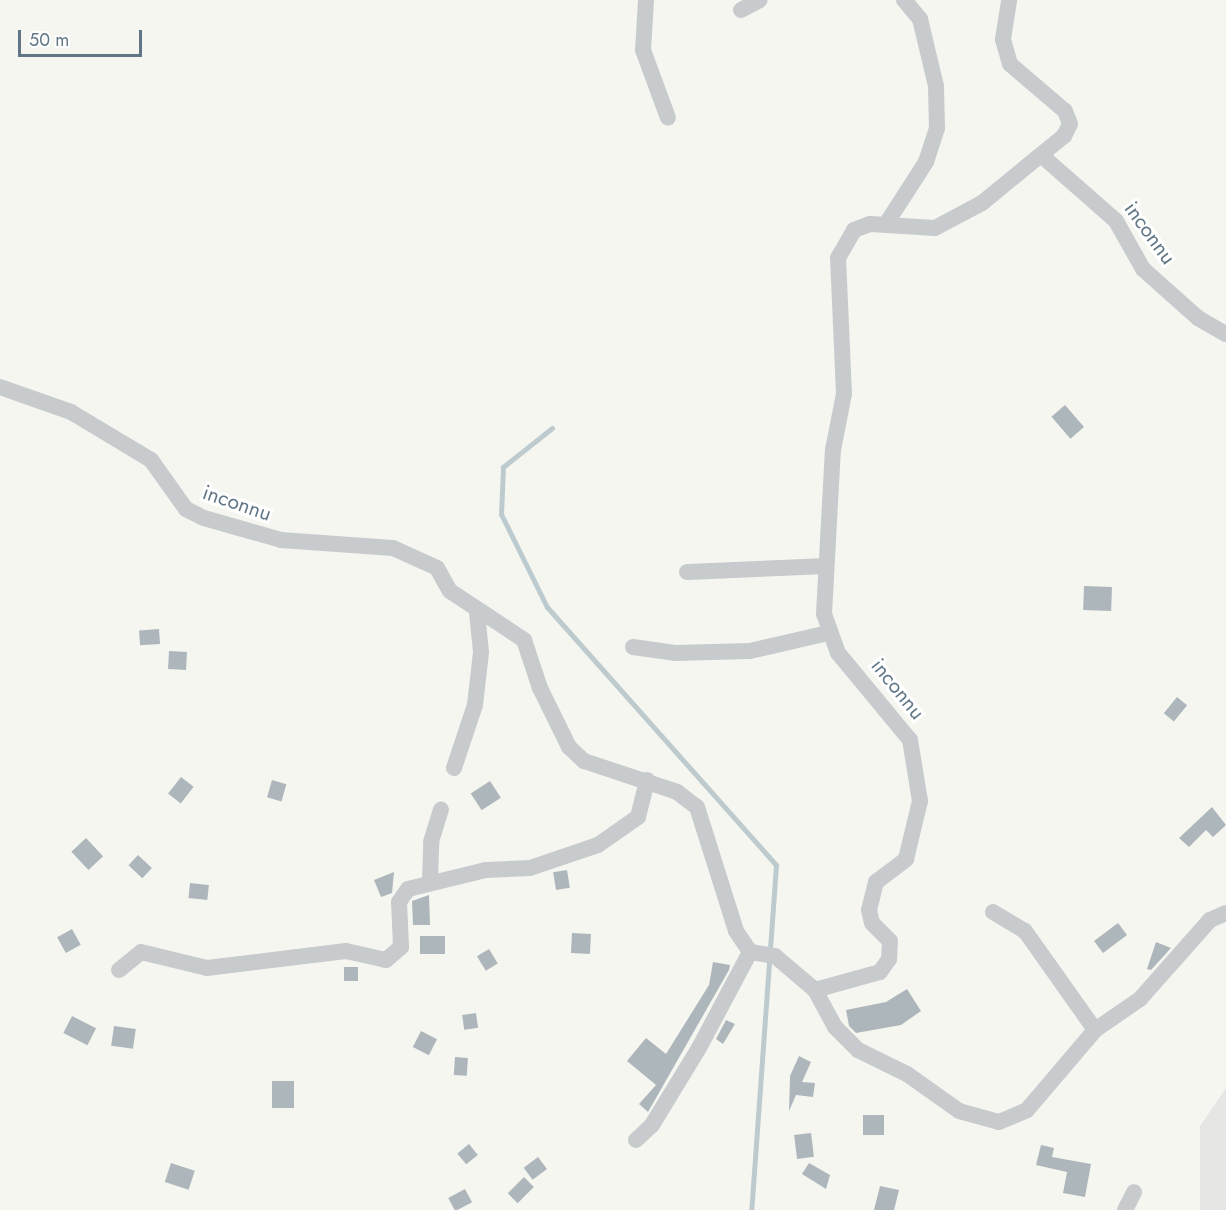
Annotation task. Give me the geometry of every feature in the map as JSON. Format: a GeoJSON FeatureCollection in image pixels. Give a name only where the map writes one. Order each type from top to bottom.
{"type":"FeatureCollection","features":[{"type":"Feature","properties":{"kind":"street"},"geometry":{"type":"LineString","coordinates":[[646,0],[643,50],[668,118]]}},
{"type":"Feature","properties":{"kind":"street"},"geometry":{"type":"LineString","coordinates":[[741,10],[760,0]]}},
{"type":"Feature","properties":{"kind":"street"},"geometry":{"type":"LineString","coordinates":[[886,224],[926,162],[937,128],[936,86],[922,30],[904,0]]}},
{"type":"Feature","properties":{"kind":"street"},"geometry":{"type":"LineString","coordinates":[[633,647],[675,653],[750,651],[828,633],[826,566],[833,450],[844,394],[838,258],[854,230],[886,224],[935,228],[982,203],[1041,155],[1070,124],[1065,111],[1010,64],[1003,39],[1009,0]]}},
{"type":"Feature","properties":{"kind":"street","name":"inconnu"},"geometry":{"type":"LineString","coordinates":[[1041,155],[1116,221],[1143,269],[1198,318],[1226,334]]}},
{"type":"Feature","properties":{"kind":"street","name":"inconnu"},"geometry":{"type":"LineString","coordinates":[[0,387],[71,412],[151,460],[186,509],[204,518],[281,540],[393,548],[437,568],[450,591],[477,612],[524,640],[540,688],[569,747],[584,761],[647,780],[697,807],[736,931],[752,953]]}},
{"type":"Feature","properties":{"kind":"street"},"geometry":{"type":"LineString","coordinates":[[687,572],[826,566]]}},
{"type":"Feature","properties":{"kind":"street"},"geometry":{"type":"LineString","coordinates":[[454,768],[475,705],[481,652],[477,612]]}},
{"type":"Feature","properties":{"kind":"street","name":"inconnu"},"geometry":{"type":"LineString","coordinates":[[815,990],[880,972],[889,958],[890,941],[872,923],[869,910],[876,882],[906,859],[920,801],[910,740],[828,633]]}},
{"type":"Feature","properties":{"kind":"street"},"geometry":{"type":"LineString","coordinates":[[119,970],[141,952],[207,968],[346,951],[386,960],[401,947],[400,897],[430,880],[530,868],[598,845],[638,817],[647,780]]}},
{"type":"Feature","properties":{"kind":"street"},"geometry":{"type":"LineString","coordinates":[[430,880],[431,842],[441,809]]}},
{"type":"Feature","properties":{"kind":"street"},"geometry":{"type":"LineString","coordinates":[[993,912],[1025,931],[1095,1030]]}},
{"type":"Feature","properties":{"kind":"street"},"geometry":{"type":"LineString","coordinates":[[636,1140],[652,1125],[752,953],[775,956],[815,990],[835,1027],[858,1050],[907,1074],[959,1111],[999,1122],[1027,1110],[1095,1030],[1140,999],[1209,920],[1226,913]]}},
{"type":"Feature","properties":{"kind":"street"},"geometry":{"type":"LineString","coordinates":[[1125,1210],[1134,1192]]}},
{"type":"Feature","properties":{"kind":"shaded area"},"geometry":{"type":"Polygon","coordinates":[[[1226,1088],[1226,1210],[1200,1210],[1200,1126],[1226,1088]]]}},
{"type":"Feature","properties":{"kind":"building"},"geometry":{"type":"Polygon","coordinates":[[[1065,405],[1084,427],[1070,439],[1051,417],[1065,405]]]}},
{"type":"Feature","properties":{"kind":"building"},"geometry":{"type":"Polygon","coordinates":[[[1084,586],[1112,587],[1111,611],[1083,610],[1084,586]]]}},
{"type":"Feature","properties":{"kind":"building"},"geometry":{"type":"Polygon","coordinates":[[[159,629],[160,644],[140,645],[139,630],[159,629]]]}},
{"type":"Feature","properties":{"kind":"building"},"geometry":{"type":"Polygon","coordinates":[[[169,651],[187,652],[186,670],[168,669],[169,651]]]}},
{"type":"Feature","properties":{"kind":"building"},"geometry":{"type":"Polygon","coordinates":[[[1177,697],[1187,705],[1174,722],[1164,713],[1177,697]]]}},
{"type":"Feature","properties":{"kind":"building"},"geometry":{"type":"Polygon","coordinates":[[[181,777],[194,787],[181,803],[168,794],[181,777]]]}},
{"type":"Feature","properties":{"kind":"building"},"geometry":{"type":"Polygon","coordinates":[[[272,780],[286,784],[281,801],[267,797],[272,780]]]}},
{"type":"Feature","properties":{"kind":"building"},"geometry":{"type":"Polygon","coordinates":[[[490,781],[501,798],[482,810],[471,794],[490,781]]]}},
{"type":"Feature","properties":{"kind":"building"},"geometry":{"type":"Polygon","coordinates":[[[1212,807],[1226,825],[1213,837],[1206,830],[1189,847],[1179,838],[1212,807]]]}},
{"type":"Feature","properties":{"kind":"building"},"geometry":{"type":"Polygon","coordinates":[[[86,838],[103,856],[88,870],[71,852],[86,838]]]}},
{"type":"Feature","properties":{"kind":"building"},"geometry":{"type":"Polygon","coordinates":[[[138,855],[152,868],[142,878],[128,865],[138,855]]]}},
{"type":"Feature","properties":{"kind":"building"},"geometry":{"type":"Polygon","coordinates":[[[567,870],[570,888],[556,890],[553,872],[567,870]]]}},
{"type":"Feature","properties":{"kind":"building"},"geometry":{"type":"Polygon","coordinates":[[[394,872],[392,893],[381,897],[374,880],[394,872]]]}},
{"type":"Feature","properties":{"kind":"building"},"geometry":{"type":"Polygon","coordinates":[[[190,883],[209,885],[207,900],[188,898],[190,883]]]}},
{"type":"Feature","properties":{"kind":"building"},"geometry":{"type":"Polygon","coordinates":[[[429,895],[430,925],[413,925],[412,901],[429,895]]]}},
{"type":"Feature","properties":{"kind":"building"},"geometry":{"type":"Polygon","coordinates":[[[1118,923],[1127,935],[1103,953],[1094,941],[1118,923]]]}},
{"type":"Feature","properties":{"kind":"building"},"geometry":{"type":"Polygon","coordinates":[[[72,929],[81,945],[66,953],[57,937],[72,929]]]}},
{"type":"Feature","properties":{"kind":"building"},"geometry":{"type":"Polygon","coordinates":[[[572,933],[591,934],[590,954],[571,953],[572,933]]]}},
{"type":"Feature","properties":{"kind":"building"},"geometry":{"type":"Polygon","coordinates":[[[420,936],[445,936],[445,954],[420,954],[420,936]]]}},
{"type":"Feature","properties":{"kind":"building"},"geometry":{"type":"Polygon","coordinates":[[[1156,942],[1171,948],[1151,970],[1147,969],[1156,942]]]}},
{"type":"Feature","properties":{"kind":"building"},"geometry":{"type":"Polygon","coordinates":[[[489,949],[498,964],[486,971],[477,956],[489,949]]]}},
{"type":"Feature","properties":{"kind":"building"},"geometry":{"type":"Polygon","coordinates":[[[713,962],[730,965],[729,970],[648,1112],[639,1104],[656,1085],[627,1061],[646,1038],[666,1054],[709,985],[713,962]]]}},
{"type":"Feature","properties":{"kind":"building"},"geometry":{"type":"Polygon","coordinates":[[[344,967],[358,967],[358,981],[344,981],[344,967]]]}},
{"type":"Feature","properties":{"kind":"building"},"geometry":{"type":"Polygon","coordinates":[[[907,989],[921,1011],[901,1025],[856,1033],[849,1026],[846,1010],[886,1002],[907,989]]]}},
{"type":"Feature","properties":{"kind":"building"},"geometry":{"type":"Polygon","coordinates":[[[476,1013],[478,1028],[464,1030],[462,1015],[476,1013]]]}},
{"type":"Feature","properties":{"kind":"building"},"geometry":{"type":"Polygon","coordinates":[[[72,1016],[96,1028],[87,1045],[63,1033],[72,1016]]]}},
{"type":"Feature","properties":{"kind":"building"},"geometry":{"type":"Polygon","coordinates":[[[726,1020],[735,1024],[723,1044],[716,1039],[726,1020]]]}},
{"type":"Feature","properties":{"kind":"building"},"geometry":{"type":"Polygon","coordinates":[[[114,1026],[136,1029],[133,1049],[111,1046],[114,1026]]]}},
{"type":"Feature","properties":{"kind":"building"},"geometry":{"type":"Polygon","coordinates":[[[421,1031],[437,1039],[429,1055],[413,1047],[421,1031]]]}},
{"type":"Feature","properties":{"kind":"building"},"geometry":{"type":"Polygon","coordinates":[[[799,1056],[811,1062],[802,1082],[815,1083],[813,1097],[796,1095],[789,1111],[790,1076],[799,1056]]]}},
{"type":"Feature","properties":{"kind":"building"},"geometry":{"type":"Polygon","coordinates":[[[455,1057],[468,1058],[467,1076],[454,1075],[455,1057]]]}},
{"type":"Feature","properties":{"kind":"building"},"geometry":{"type":"Polygon","coordinates":[[[272,1081],[294,1081],[294,1108],[272,1108],[272,1081]]]}},
{"type":"Feature","properties":{"kind":"building"},"geometry":{"type":"Polygon","coordinates":[[[863,1115],[884,1115],[884,1135],[863,1135],[863,1115]]]}},
{"type":"Feature","properties":{"kind":"building"},"geometry":{"type":"Polygon","coordinates":[[[811,1133],[814,1157],[797,1159],[794,1135],[811,1133]]]}},
{"type":"Feature","properties":{"kind":"building"},"geometry":{"type":"Polygon","coordinates":[[[469,1144],[478,1155],[466,1164],[457,1153],[469,1144]]]}},
{"type":"Feature","properties":{"kind":"building"},"geometry":{"type":"Polygon","coordinates":[[[1041,1145],[1054,1148],[1052,1157],[1091,1164],[1085,1197],[1063,1193],[1067,1172],[1036,1165],[1041,1145]]]}},
{"type":"Feature","properties":{"kind":"building"},"geometry":{"type":"Polygon","coordinates":[[[538,1157],[547,1169],[533,1180],[524,1168],[538,1157]]]}},
{"type":"Feature","properties":{"kind":"building"},"geometry":{"type":"Polygon","coordinates":[[[171,1163],[195,1171],[189,1190],[165,1182],[171,1163]]]}},
{"type":"Feature","properties":{"kind":"building"},"geometry":{"type":"Polygon","coordinates":[[[809,1163],[830,1175],[826,1189],[802,1174],[809,1163]]]}},
{"type":"Feature","properties":{"kind":"building"},"geometry":{"type":"Polygon","coordinates":[[[524,1177],[534,1187],[518,1203],[508,1193],[524,1177]]]}},
{"type":"Feature","properties":{"kind":"building"},"geometry":{"type":"Polygon","coordinates":[[[880,1186],[899,1190],[894,1210],[874,1210],[880,1186]]]}},
{"type":"Feature","properties":{"kind":"building"},"geometry":{"type":"Polygon","coordinates":[[[465,1189],[472,1202],[455,1210],[448,1198],[465,1189]]]}},
{"type":"Feature","properties":{"kind":"waterway"},"geometry":{"type":"LineString","coordinates":[[552,428],[503,467],[501,514],[547,607],[776,865],[751,1210]]}}]}
